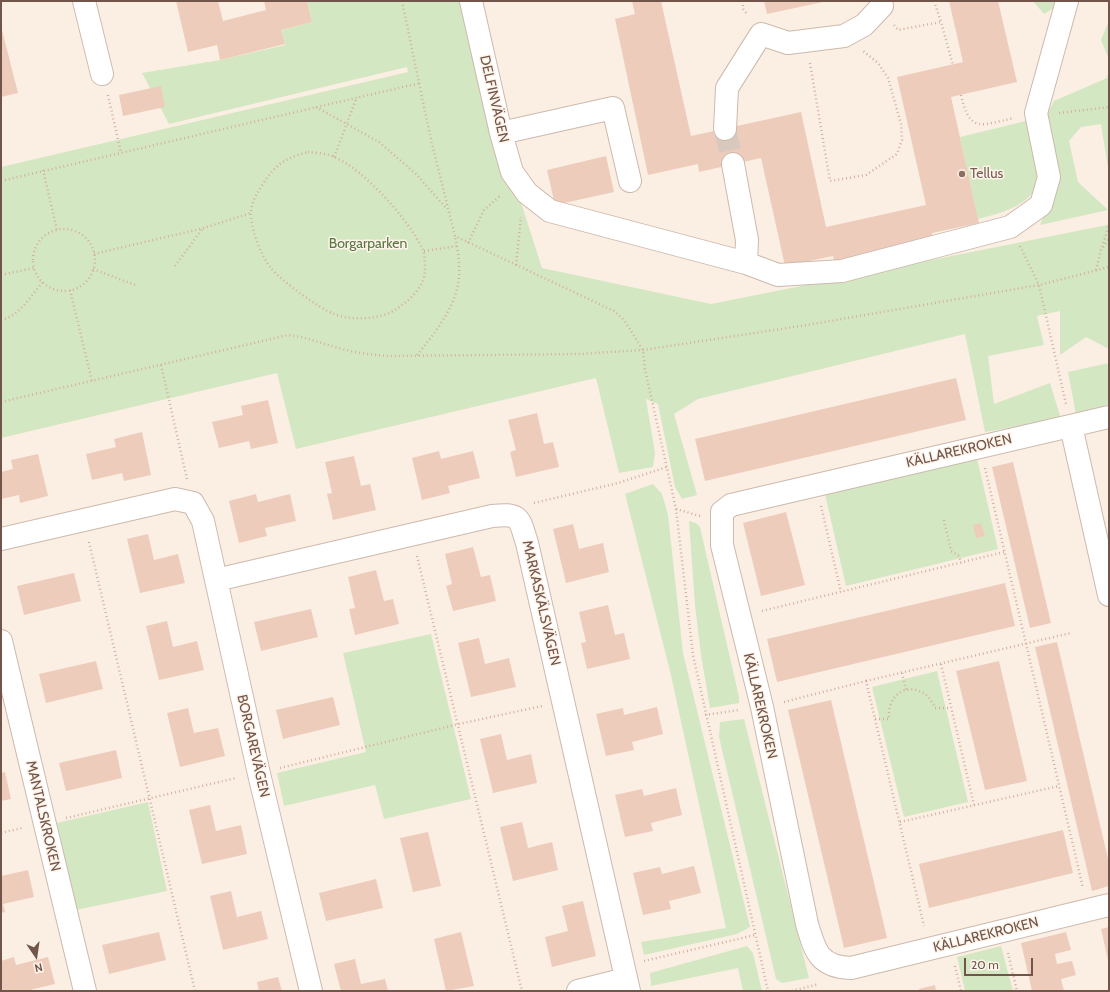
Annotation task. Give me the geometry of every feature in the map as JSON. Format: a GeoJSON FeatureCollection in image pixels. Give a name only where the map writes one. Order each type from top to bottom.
{"type":"FeatureCollection","features":[{"type":"Feature","properties":{"kind":"street"},"geometry":{"type":"LineString","coordinates":[[84,1],[102,74]]}},
{"type":"Feature","properties":{"kind":"street","name":"DELFINVÄGEN"},"geometry":{"type":"LineString","coordinates":[[471,1],[501,133],[512,172],[523,187]]}},
{"type":"Feature","properties":{"kind":"street"},"geometry":{"type":"LineString","coordinates":[[523,187],[550,211],[746,263],[778,275],[842,271],[1010,227],[1041,204],[1049,177],[1036,113],[1067,1]]}},
{"type":"Feature","properties":{"kind":"street"},"geometry":{"type":"LineString","coordinates":[[725,129],[727,88],[761,34],[788,43],[807,42],[844,36],[864,24],[881,4]]}},
{"type":"Feature","properties":{"kind":"street"},"geometry":{"type":"LineString","coordinates":[[501,133],[613,108],[630,181]]}},
{"type":"Feature","properties":{"kind":"street"},"geometry":{"type":"LineString","coordinates":[[733,164],[747,240],[746,263]]}},
{"type":"Feature","properties":{"kind":"street","name":"KÄLLAREKROKEN"},"geometry":{"type":"LineString","coordinates":[[1109,417],[816,485],[731,506],[722,512],[722,545],[762,707],[808,924],[814,947],[823,960],[837,967],[851,968],[1109,905]]}},
{"type":"Feature","properties":{"kind":"street"},"geometry":{"type":"LineString","coordinates":[[1071,426],[1109,595]]}},
{"type":"Feature","properties":{"kind":"street"},"geometry":{"type":"LineString","coordinates":[[1,539],[175,499],[193,503]]}},
{"type":"Feature","properties":{"kind":"street","name":"BORGAREVÄGEN"},"geometry":{"type":"LineString","coordinates":[[193,503],[203,521],[259,774],[311,991]]}},
{"type":"Feature","properties":{"kind":"street","name":"MARKASKÄLSVÄGEN"},"geometry":{"type":"LineString","coordinates":[[216,580],[492,516],[507,514],[515,516],[520,522],[529,550],[626,979]]}},
{"type":"Feature","properties":{"kind":"street","name":"MANTALSKROKEN"},"geometry":{"type":"LineString","coordinates":[[1,640],[85,991]]}},
{"type":"Feature","properties":{"kind":"street"},"geometry":{"type":"LineString","coordinates":[[578,991],[626,979]]}},
{"type":"Feature","properties":{"kind":"path"},"geometry":{"type":"LineString","coordinates":[[402,1],[431,140],[455,236],[459,271],[454,300],[437,330],[417,355]]}},
{"type":"Feature","properties":{"kind":"path"},"geometry":{"type":"LineString","coordinates":[[934,1],[952,65]]}},
{"type":"Feature","properties":{"kind":"path"},"geometry":{"type":"LineString","coordinates":[[881,4],[898,30],[941,22]]}},
{"type":"Feature","properties":{"kind":"path"},"geometry":{"type":"LineString","coordinates":[[807,42],[830,181],[866,175],[897,154],[902,140],[901,124],[888,78],[878,63],[844,36]]}},
{"type":"Feature","properties":{"kind":"path"},"geometry":{"type":"LineString","coordinates":[[102,74],[121,153]]}},
{"type":"Feature","properties":{"kind":"path"},"geometry":{"type":"LineString","coordinates":[[1,181],[420,83]]}},
{"type":"Feature","properties":{"kind":"path"},"geometry":{"type":"LineString","coordinates":[[961,95],[966,115],[972,123],[980,124],[1036,113],[1057,113],[1109,107]]}},
{"type":"Feature","properties":{"kind":"path"},"geometry":{"type":"LineString","coordinates":[[334,156],[348,124],[357,97]]}},
{"type":"Feature","properties":{"kind":"path"},"geometry":{"type":"LineString","coordinates":[[316,107],[348,124],[384,147],[416,174],[448,209]]}},
{"type":"Feature","properties":{"kind":"path"},"geometry":{"type":"LineString","coordinates":[[308,152],[334,156],[373,184],[413,233],[424,251],[425,272],[420,286],[409,301],[389,314],[362,318],[334,314],[309,300],[270,268],[256,240],[251,213],[254,198],[273,168],[295,156],[308,152]]}},
{"type":"Feature","properties":{"kind":"path"},"geometry":{"type":"LineString","coordinates":[[43,170],[57,230]]}},
{"type":"Feature","properties":{"kind":"path"},"geometry":{"type":"LineString","coordinates":[[468,243],[484,210],[523,187]]}},
{"type":"Feature","properties":{"kind":"path"},"geometry":{"type":"LineString","coordinates":[[516,265],[523,187]]}},
{"type":"Feature","properties":{"kind":"path"},"geometry":{"type":"LineString","coordinates":[[94,254],[204,228],[251,213]]}},
{"type":"Feature","properties":{"kind":"path"},"geometry":{"type":"LineString","coordinates":[[1096,270],[1109,225]]}},
{"type":"Feature","properties":{"kind":"path"},"geometry":{"type":"LineString","coordinates":[[1010,227],[1039,285],[1071,426]]}},
{"type":"Feature","properties":{"kind":"path"},"geometry":{"type":"LineString","coordinates":[[175,266],[204,228]]}},
{"type":"Feature","properties":{"kind":"path"},"geometry":{"type":"LineString","coordinates":[[57,230],[76,231],[84,236],[91,244],[94,254],[93,269],[84,283],[70,290],[55,289],[43,282],[34,268],[33,257],[35,248],[48,233],[57,230]]}},
{"type":"Feature","properties":{"kind":"path"},"geometry":{"type":"LineString","coordinates":[[455,236],[614,311],[628,326],[643,350],[645,369],[676,509],[693,655],[768,991]]}},
{"type":"Feature","properties":{"kind":"path"},"geometry":{"type":"LineString","coordinates":[[1101,250],[1109,239]]}},
{"type":"Feature","properties":{"kind":"path"},"geometry":{"type":"LineString","coordinates":[[424,251],[456,246]]}},
{"type":"Feature","properties":{"kind":"path"},"geometry":{"type":"LineString","coordinates":[[1,402],[288,335],[315,339],[363,354],[388,356],[581,354],[643,350],[807,325],[1039,285],[1109,267]]}},
{"type":"Feature","properties":{"kind":"path"},"geometry":{"type":"LineString","coordinates":[[1,275],[34,268]]}},
{"type":"Feature","properties":{"kind":"path"},"geometry":{"type":"LineString","coordinates":[[93,269],[135,285]]}},
{"type":"Feature","properties":{"kind":"path"},"geometry":{"type":"LineString","coordinates":[[1,320],[8,318],[18,310],[43,282]]}},
{"type":"Feature","properties":{"kind":"path"},"geometry":{"type":"LineString","coordinates":[[70,290],[92,381]]}},
{"type":"Feature","properties":{"kind":"path"},"geometry":{"type":"LineString","coordinates":[[161,365],[193,503]]}},
{"type":"Feature","properties":{"kind":"path"},"geometry":{"type":"LineString","coordinates":[[980,446],[1088,910]]}},
{"type":"Feature","properties":{"kind":"path"},"geometry":{"type":"LineString","coordinates":[[520,522],[531,504],[618,483],[667,467]]}},
{"type":"Feature","properties":{"kind":"path"},"geometry":{"type":"LineString","coordinates":[[816,485],[841,592]]}},
{"type":"Feature","properties":{"kind":"path"},"geometry":{"type":"LineString","coordinates":[[83,519],[195,991]]}},
{"type":"Feature","properties":{"kind":"path"},"geometry":{"type":"LineString","coordinates":[[944,520],[951,551],[960,556],[961,562]]}},
{"type":"Feature","properties":{"kind":"path"},"geometry":{"type":"LineString","coordinates":[[411,534],[522,991]]}},
{"type":"Feature","properties":{"kind":"path"},"geometry":{"type":"LineString","coordinates":[[739,616],[1004,552]]}},
{"type":"Feature","properties":{"kind":"path"},"geometry":{"type":"LineString","coordinates":[[706,716],[762,707],[1071,633]]}},
{"type":"Feature","properties":{"kind":"path"},"geometry":{"type":"LineString","coordinates":[[941,664],[974,805]]}},
{"type":"Feature","properties":{"kind":"path"},"geometry":{"type":"LineString","coordinates":[[902,673],[906,690]]}},
{"type":"Feature","properties":{"kind":"path"},"geometry":{"type":"LineString","coordinates":[[866,682],[929,948]]}},
{"type":"Feature","properties":{"kind":"path"},"geometry":{"type":"LineString","coordinates":[[875,719],[889,719],[890,704],[893,698],[900,692],[906,690],[918,690],[926,694],[932,700],[935,708],[951,708]]}},
{"type":"Feature","properties":{"kind":"path"},"geometry":{"type":"LineString","coordinates":[[900,822],[1059,786]]}},
{"type":"Feature","properties":{"kind":"path"},"geometry":{"type":"LineString","coordinates":[[1002,931],[1017,991]]}},
{"type":"Feature","properties":{"kind":"path"},"geometry":{"type":"LineString","coordinates":[[626,979],[755,935]]}},
{"type":"Feature","properties":{"kind":"green space","name":"Borgarparken"},"geometry":{"type":"Polygon","coordinates":[[[307,1],[461,1],[475,59],[542,268],[711,304],[1107,225],[1109,223],[1109,349],[1086,337],[1060,355],[1060,311],[1037,316],[1044,345],[988,356],[994,404],[1050,383],[1061,419],[985,432],[965,334],[698,399],[674,414],[697,495],[682,499],[675,487],[658,404],[646,399],[655,453],[653,467],[619,473],[596,378],[296,449],[277,373],[1,438],[1,167],[408,72],[407,67],[169,124],[142,73],[220,60],[285,45],[281,30],[312,22],[307,1]]]}},
{"type":"Feature","properties":{"kind":"green space"},"geometry":{"type":"Polygon","coordinates":[[[1033,1],[1066,1],[1044,14],[1033,1]]]}},
{"type":"Feature","properties":{"kind":"green space"},"geometry":{"type":"Polygon","coordinates":[[[1109,21],[1109,59],[1101,40],[1109,21]]]}},
{"type":"Feature","properties":{"kind":"green space"},"geometry":{"type":"Polygon","coordinates":[[[1109,70],[1109,174],[1101,124],[1081,127],[1069,141],[1078,182],[1108,210],[1040,225],[1055,184],[1042,124],[1054,101],[1107,78],[1109,70]]]}},
{"type":"Feature","properties":{"kind":"green space"},"geometry":{"type":"Polygon","coordinates":[[[1034,119],[1040,163],[1040,175],[1037,185],[1032,193],[1017,206],[997,214],[978,219],[960,137],[1034,119]]]}},
{"type":"Feature","properties":{"kind":"green space"},"geometry":{"type":"Polygon","coordinates":[[[1109,363],[1109,404],[1076,415],[1068,372],[1109,363]]]}},
{"type":"Feature","properties":{"kind":"green space"},"geometry":{"type":"Polygon","coordinates":[[[977,458],[998,549],[846,586],[825,494],[977,458]]]}},
{"type":"Feature","properties":{"kind":"green space"},"geometry":{"type":"Polygon","coordinates":[[[653,484],[662,494],[668,515],[683,653],[750,927],[737,934],[644,955],[641,942],[726,928],[670,671],[625,494],[653,484]]]}},
{"type":"Feature","properties":{"kind":"green space"},"geometry":{"type":"Polygon","coordinates":[[[689,521],[696,523],[700,527],[739,697],[739,703],[710,708],[701,655],[695,605],[689,521]]]}},
{"type":"Feature","properties":{"kind":"green space"},"geometry":{"type":"Polygon","coordinates":[[[431,634],[471,799],[384,819],[375,785],[284,806],[277,773],[366,752],[343,653],[431,634]]]}},
{"type":"Feature","properties":{"kind":"green space"},"geometry":{"type":"Polygon","coordinates":[[[937,671],[968,802],[904,817],[872,687],[937,671]]]}},
{"type":"Feature","properties":{"kind":"green space"},"geometry":{"type":"Polygon","coordinates":[[[744,719],[809,978],[782,983],[776,979],[719,737],[720,722],[744,719]]]}},
{"type":"Feature","properties":{"kind":"green space"},"geometry":{"type":"Polygon","coordinates":[[[148,802],[167,891],[76,910],[57,823],[148,802]]]}},
{"type":"Feature","properties":{"kind":"green space"},"geometry":{"type":"Polygon","coordinates":[[[747,946],[753,953],[762,991],[743,991],[738,968],[651,986],[650,973],[747,946]]]}},
{"type":"Feature","properties":{"kind":"green space"},"geometry":{"type":"Polygon","coordinates":[[[1001,946],[1013,991],[965,991],[957,957],[1001,946]]]}},
{"type":"Feature","properties":{"kind":"building"},"geometry":{"type":"Polygon","coordinates":[[[176,1],[218,1],[223,21],[266,10],[264,1],[307,1],[312,22],[281,30],[285,44],[220,60],[217,45],[188,52],[176,1]]]}},
{"type":"Feature","properties":{"kind":"building"},"geometry":{"type":"Polygon","coordinates":[[[632,1],[661,1],[691,136],[801,112],[826,227],[926,205],[897,77],[963,62],[949,1],[998,1],[1017,82],[951,97],[979,223],[932,233],[934,241],[835,263],[833,256],[785,266],[761,158],[699,172],[698,164],[648,175],[615,19],[635,14],[632,1]]]}},
{"type":"Feature","properties":{"kind":"building"},"geometry":{"type":"Polygon","coordinates":[[[764,1],[823,1],[823,2],[767,14],[764,1]]]}},
{"type":"Feature","properties":{"kind":"building"},"geometry":{"type":"Polygon","coordinates":[[[1,26],[18,93],[1,97],[1,26]]]}},
{"type":"Feature","properties":{"kind":"building"},"geometry":{"type":"Polygon","coordinates":[[[161,86],[165,107],[123,116],[119,95],[161,86]]]}},
{"type":"Feature","properties":{"kind":"building"},"geometry":{"type":"Polygon","coordinates":[[[606,156],[614,192],[555,205],[547,170],[606,156]]]}},
{"type":"Feature","properties":{"kind":"building"},"geometry":{"type":"Polygon","coordinates":[[[956,378],[966,420],[705,481],[695,439],[956,378]]]}},
{"type":"Feature","properties":{"kind":"building"},"geometry":{"type":"Polygon","coordinates":[[[268,400],[278,443],[251,449],[249,441],[219,448],[212,422],[243,415],[241,406],[268,400]]]}},
{"type":"Feature","properties":{"kind":"building"},"geometry":{"type":"Polygon","coordinates":[[[537,413],[544,444],[553,442],[559,467],[516,477],[510,452],[516,450],[508,420],[537,413]]]}},
{"type":"Feature","properties":{"kind":"building"},"geometry":{"type":"Polygon","coordinates":[[[142,432],[151,475],[124,481],[122,473],[92,480],[86,454],[116,447],[114,439],[142,432]]]}},
{"type":"Feature","properties":{"kind":"building"},"geometry":{"type":"Polygon","coordinates":[[[439,451],[441,459],[473,451],[480,478],[448,486],[450,493],[422,500],[412,458],[439,451]]]}},
{"type":"Feature","properties":{"kind":"building"},"geometry":{"type":"Polygon","coordinates":[[[38,454],[48,496],[20,503],[19,495],[1,499],[1,472],[13,469],[11,460],[38,454]]]}},
{"type":"Feature","properties":{"kind":"building"},"geometry":{"type":"Polygon","coordinates":[[[354,456],[361,486],[370,484],[376,510],[333,520],[327,494],[332,493],[325,462],[354,456]]]}},
{"type":"Feature","properties":{"kind":"building"},"geometry":{"type":"Polygon","coordinates":[[[1013,462],[1051,623],[1030,628],[992,467],[1013,462]]]}},
{"type":"Feature","properties":{"kind":"building"},"geometry":{"type":"Polygon","coordinates":[[[256,494],[258,502],[290,494],[296,521],[265,528],[267,536],[239,543],[229,501],[256,494]]]}},
{"type":"Feature","properties":{"kind":"building"},"geometry":{"type":"Polygon","coordinates":[[[786,512],[805,585],[761,596],[743,523],[786,512]]]}},
{"type":"Feature","properties":{"kind":"building"},"geometry":{"type":"Polygon","coordinates":[[[981,523],[985,536],[976,538],[973,525],[981,523]]]}},
{"type":"Feature","properties":{"kind":"building"},"geometry":{"type":"Polygon","coordinates":[[[573,524],[579,549],[603,543],[609,572],[566,583],[553,529],[573,524]]]}},
{"type":"Feature","properties":{"kind":"building"},"geometry":{"type":"Polygon","coordinates":[[[148,534],[154,560],[178,554],[185,583],[140,593],[127,539],[148,534]]]}},
{"type":"Feature","properties":{"kind":"building"},"geometry":{"type":"Polygon","coordinates":[[[473,547],[481,577],[490,575],[496,601],[453,611],[446,586],[452,584],[445,554],[473,547]]]}},
{"type":"Feature","properties":{"kind":"building"},"geometry":{"type":"Polygon","coordinates":[[[376,570],[384,601],[393,599],[399,624],[355,635],[349,609],[355,608],[348,577],[376,570]]]}},
{"type":"Feature","properties":{"kind":"building"},"geometry":{"type":"Polygon","coordinates":[[[74,573],[81,601],[24,615],[17,586],[74,573]]]}},
{"type":"Feature","properties":{"kind":"building"},"geometry":{"type":"Polygon","coordinates":[[[1005,583],[1015,626],[777,682],[767,639],[1005,583]]]}},
{"type":"Feature","properties":{"kind":"building"},"geometry":{"type":"Polygon","coordinates":[[[608,605],[615,635],[624,633],[630,659],[587,669],[581,643],[586,642],[579,612],[608,605]]]}},
{"type":"Feature","properties":{"kind":"building"},"geometry":{"type":"Polygon","coordinates":[[[311,609],[318,637],[261,651],[254,622],[311,609]]]}},
{"type":"Feature","properties":{"kind":"building"},"geometry":{"type":"Polygon","coordinates":[[[167,621],[173,647],[197,641],[204,670],[159,680],[146,626],[167,621]]]}},
{"type":"Feature","properties":{"kind":"building"},"geometry":{"type":"Polygon","coordinates":[[[479,638],[485,664],[509,658],[516,687],[471,697],[458,643],[479,638]]]}},
{"type":"Feature","properties":{"kind":"building"},"geometry":{"type":"Polygon","coordinates":[[[1057,642],[1109,863],[1109,886],[1092,891],[1035,647],[1057,642]]]}},
{"type":"Feature","properties":{"kind":"building"},"geometry":{"type":"Polygon","coordinates":[[[96,661],[103,689],[46,703],[39,674],[96,661]]]}},
{"type":"Feature","properties":{"kind":"building"},"geometry":{"type":"Polygon","coordinates":[[[999,661],[1027,781],[985,790],[956,671],[999,661]]]}},
{"type":"Feature","properties":{"kind":"building"},"geometry":{"type":"Polygon","coordinates":[[[333,697],[340,725],[283,739],[276,710],[333,697]]]}},
{"type":"Feature","properties":{"kind":"building"},"geometry":{"type":"Polygon","coordinates":[[[831,700],[887,938],[844,948],[788,710],[831,700]]]}},
{"type":"Feature","properties":{"kind":"building"},"geometry":{"type":"Polygon","coordinates":[[[657,707],[663,734],[632,742],[634,750],[606,756],[596,714],[623,708],[624,715],[657,707]]]}},
{"type":"Feature","properties":{"kind":"building"},"geometry":{"type":"Polygon","coordinates":[[[188,708],[194,733],[218,728],[225,756],[180,767],[167,713],[188,708]]]}},
{"type":"Feature","properties":{"kind":"building"},"geometry":{"type":"Polygon","coordinates":[[[501,734],[507,760],[531,754],[537,783],[493,793],[480,739],[501,734]]]}},
{"type":"Feature","properties":{"kind":"building"},"geometry":{"type":"Polygon","coordinates":[[[116,750],[122,778],[66,791],[59,763],[116,750]]]}},
{"type":"Feature","properties":{"kind":"building"},"geometry":{"type":"Polygon","coordinates":[[[5,772],[11,799],[1,801],[1,773],[5,772]]]}},
{"type":"Feature","properties":{"kind":"building"},"geometry":{"type":"Polygon","coordinates":[[[676,788],[682,815],[651,823],[653,831],[625,837],[615,795],[642,789],[644,796],[676,788]]]}},
{"type":"Feature","properties":{"kind":"building"},"geometry":{"type":"Polygon","coordinates":[[[210,805],[216,831],[241,825],[247,854],[202,864],[189,810],[210,805]]]}},
{"type":"Feature","properties":{"kind":"building"},"geometry":{"type":"Polygon","coordinates":[[[522,822],[528,848],[552,842],[558,870],[513,881],[500,827],[522,822]]]}},
{"type":"Feature","properties":{"kind":"building"},"geometry":{"type":"Polygon","coordinates":[[[1063,830],[1073,873],[929,908],[919,864],[1063,830]]]}},
{"type":"Feature","properties":{"kind":"building"},"geometry":{"type":"Polygon","coordinates":[[[428,832],[441,886],[413,892],[400,838],[428,832]]]}},
{"type":"Feature","properties":{"kind":"building"},"geometry":{"type":"Polygon","coordinates":[[[694,866],[701,893],[669,901],[671,909],[643,915],[633,873],[660,867],[662,874],[694,866]]]}},
{"type":"Feature","properties":{"kind":"building"},"geometry":{"type":"Polygon","coordinates":[[[28,870],[34,897],[3,904],[5,912],[1,913],[1,876],[28,870]]]}},
{"type":"Feature","properties":{"kind":"building"},"geometry":{"type":"Polygon","coordinates":[[[376,879],[383,908],[326,921],[319,893],[376,879]]]}},
{"type":"Feature","properties":{"kind":"building"},"geometry":{"type":"Polygon","coordinates":[[[231,891],[237,917],[261,911],[268,939],[223,950],[210,896],[231,891]]]}},
{"type":"Feature","properties":{"kind":"building"},"geometry":{"type":"Polygon","coordinates":[[[583,901],[596,956],[552,967],[545,937],[568,931],[562,906],[583,901]]]}},
{"type":"Feature","properties":{"kind":"building"},"geometry":{"type":"Polygon","coordinates":[[[1109,927],[1109,960],[1108,960],[1101,929],[1109,927]]]}},
{"type":"Feature","properties":{"kind":"building"},"geometry":{"type":"Polygon","coordinates":[[[159,932],[166,960],[109,974],[102,945],[159,932]]]}},
{"type":"Feature","properties":{"kind":"building"},"geometry":{"type":"Polygon","coordinates":[[[461,932],[474,986],[446,991],[434,939],[461,932]]]}},
{"type":"Feature","properties":{"kind":"building"},"geometry":{"type":"Polygon","coordinates":[[[1066,932],[1071,950],[1055,954],[1057,964],[1072,961],[1076,975],[1061,979],[1064,991],[1032,991],[1021,943],[1066,932]]]}},
{"type":"Feature","properties":{"kind":"building"},"geometry":{"type":"Polygon","coordinates":[[[14,957],[16,965],[48,957],[55,984],[26,991],[1,991],[1,961],[14,957]]]}},
{"type":"Feature","properties":{"kind":"building"},"geometry":{"type":"Polygon","coordinates":[[[355,959],[361,984],[385,979],[388,991],[341,991],[334,964],[355,959]]]}},
{"type":"Feature","properties":{"kind":"building"},"geometry":{"type":"Polygon","coordinates":[[[278,977],[282,991],[259,991],[257,982],[278,977]]]}},
{"type":"Feature","properties":{"kind":"building"},"geometry":{"type":"Polygon","coordinates":[[[935,985],[936,991],[919,991],[919,989],[935,985]]]}},
{"type":"Feature","properties":{"kind":"tunnel"},"geometry":{"type":"LineString","coordinates":[[725,129],[733,164]]}},
{"type":"Feature","properties":{"kind":"place","name":"Tellus"},"geometry":{"type":"Point","coordinates":[962,174]}}]}
